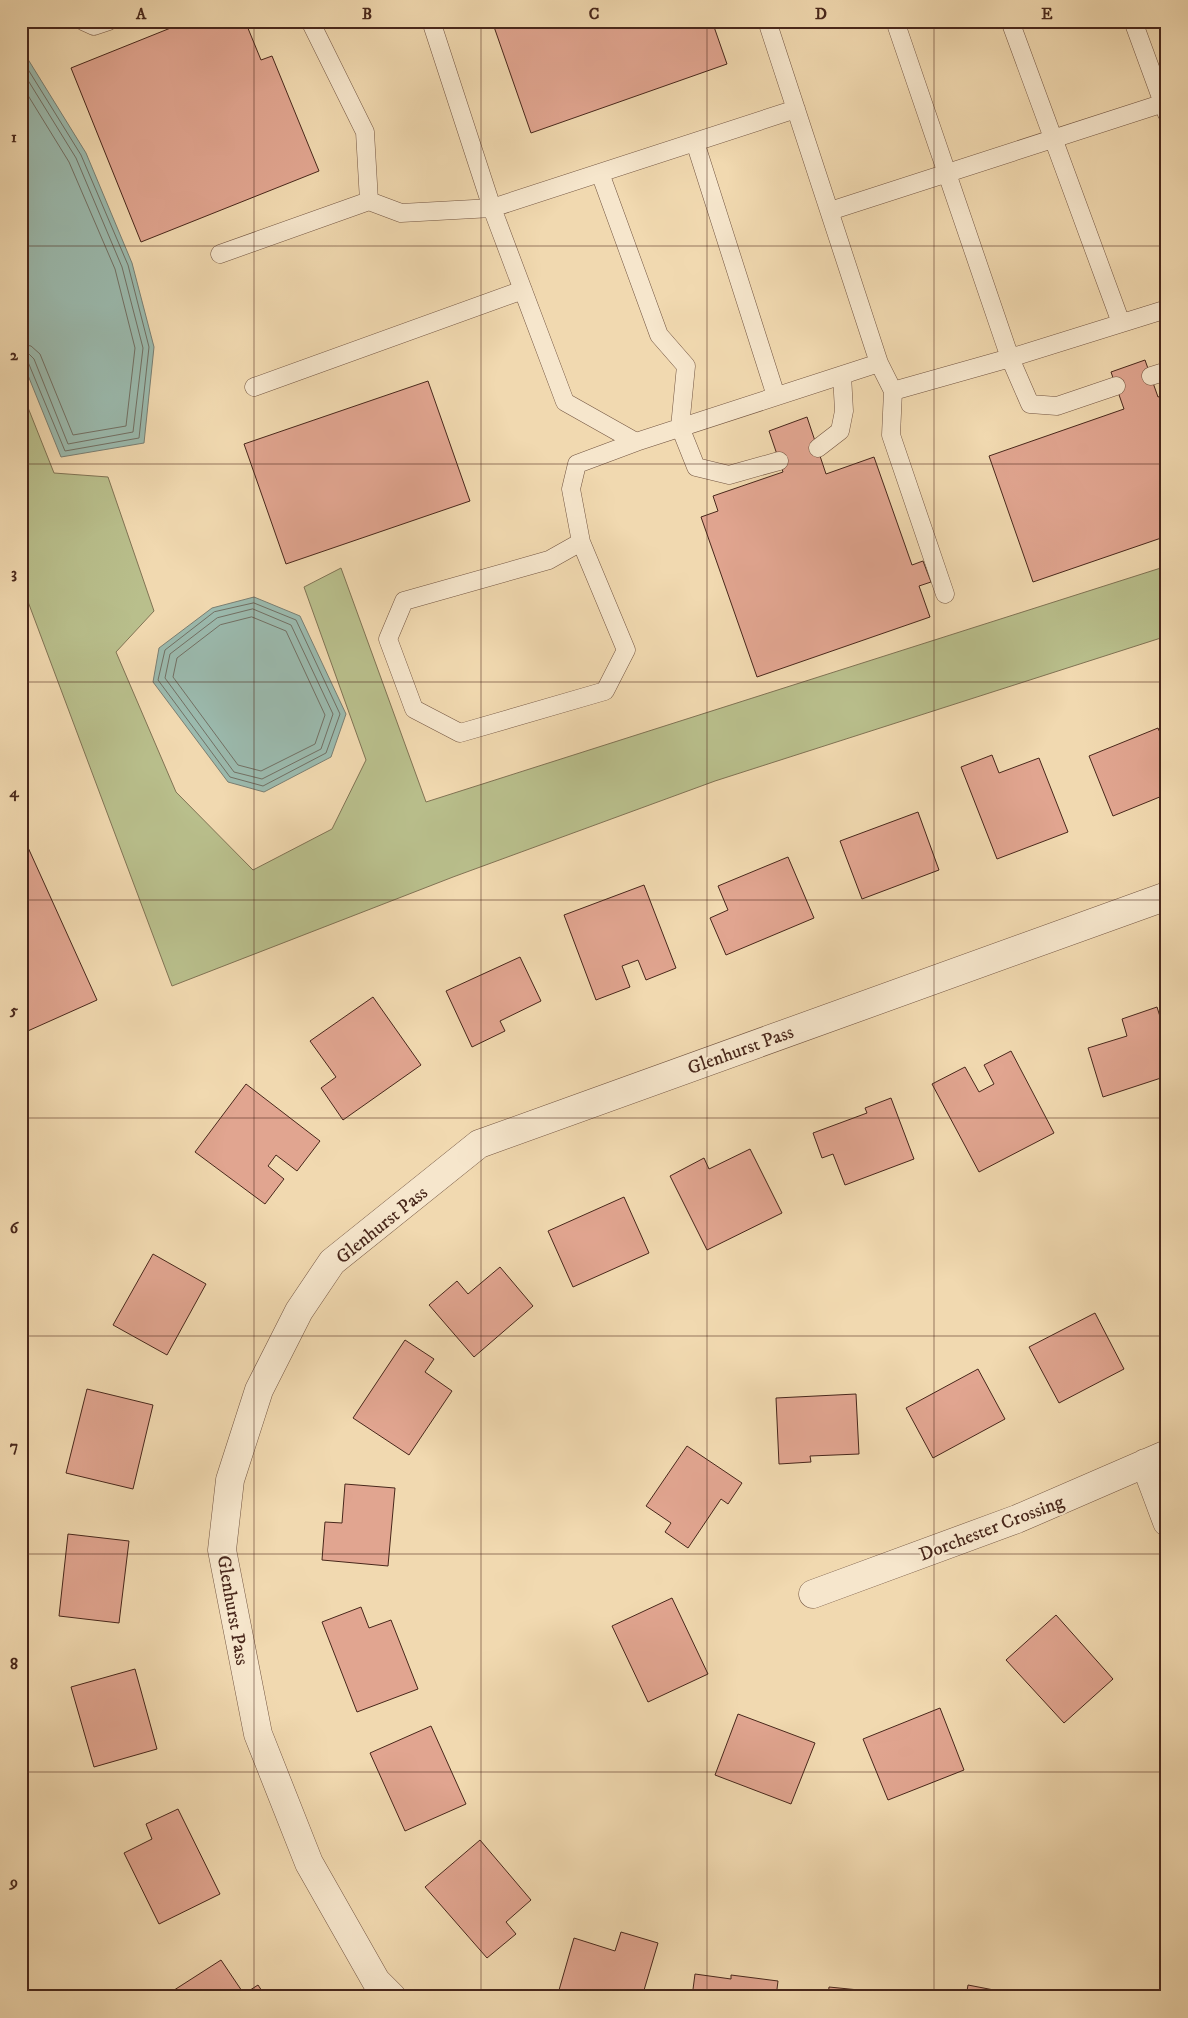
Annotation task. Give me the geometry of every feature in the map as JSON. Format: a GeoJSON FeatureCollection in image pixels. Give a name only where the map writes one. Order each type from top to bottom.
{"type":"FeatureCollection","features":[{"type":"Feature","properties":{"kind":"street","name":"Glenhurst Pass"},"geometry":{"type":"LineString","coordinates":[[392,1997],[376,1981],[309,1863],[258,1734],[222,1550],[230,1480],[260,1390],[298,1311],[332,1262],[479,1144],[1167,896]]}},
{"type":"Feature","properties":{"kind":"street"},"geometry":{"type":"LineString","coordinates":[[1156,1458],[1167,1522]]}},
{"type":"Feature","properties":{"kind":"street","name":"Dorchester Crossing"},"geometry":{"type":"LineString","coordinates":[[813,1594],[1017,1519],[1156,1458]]}},
{"type":"Feature","properties":{"kind":"lane"},"geometry":{"type":"LineString","coordinates":[[83,21],[94,26],[109,21]]}},
{"type":"Feature","properties":{"kind":"lane"},"geometry":{"type":"LineString","coordinates":[[310,21],[366,132],[369,201]]}},
{"type":"Feature","properties":{"kind":"lane"},"geometry":{"type":"LineString","coordinates":[[431,21],[492,208],[565,402],[636,442]]}},
{"type":"Feature","properties":{"kind":"lane"},"geometry":{"type":"LineString","coordinates":[[767,21],[879,363],[893,391],[891,435],[945,594]]}},
{"type":"Feature","properties":{"kind":"lane"},"geometry":{"type":"LineString","coordinates":[[895,21],[1010,358],[1030,404],[1057,406],[1116,386]]}},
{"type":"Feature","properties":{"kind":"lane"},"geometry":{"type":"LineString","coordinates":[[1010,21],[1121,323]]}},
{"type":"Feature","properties":{"kind":"lane"},"geometry":{"type":"LineString","coordinates":[[830,211],[1053,139],[1165,107],[1133,21]]}},
{"type":"Feature","properties":{"kind":"lane"},"geometry":{"type":"LineString","coordinates":[[220,254],[369,201],[401,213],[492,208],[796,108]]}},
{"type":"Feature","properties":{"kind":"lane"},"geometry":{"type":"LineString","coordinates":[[695,142],[776,396]]}},
{"type":"Feature","properties":{"kind":"lane"},"geometry":{"type":"LineString","coordinates":[[600,173],[660,335],[686,366],[680,427],[696,467],[729,475],[779,461]]}},
{"type":"Feature","properties":{"kind":"lane"},"geometry":{"type":"LineString","coordinates":[[254,387],[523,290]]}},
{"type":"Feature","properties":{"kind":"lane"},"geometry":{"type":"LineString","coordinates":[[893,391],[1010,358],[1167,309]]}},
{"type":"Feature","properties":{"kind":"lane"},"geometry":{"type":"LineString","coordinates":[[581,542],[549,560],[404,602],[388,639],[414,709],[460,733],[605,692],[626,650],[581,542],[571,489],[577,464],[680,427],[879,363]]}},
{"type":"Feature","properties":{"kind":"lane"},"geometry":{"type":"LineString","coordinates":[[818,448],[840,431],[844,411],[842,375]]}},
{"type":"Feature","properties":{"kind":"green space"},"geometry":{"type":"Polygon","coordinates":[[[21,390],[54,473],[108,477],[154,611],[116,652],[176,792],[253,870],[332,829],[366,760],[304,587],[341,568],[426,802],[1167,566],[1167,636],[715,781],[453,877],[172,986],[21,583],[21,390]]]}},
{"type":"Feature","properties":{"kind":"water"},"geometry":{"type":"Polygon","coordinates":[[[21,48],[86,153],[132,263],[154,347],[144,443],[61,457],[21,358],[21,48]]]}},
{"type":"Feature","properties":{"kind":"water"},"geometry":{"type":"Polygon","coordinates":[[[254,597],[300,616],[346,714],[331,757],[264,792],[228,782],[153,682],[159,648],[212,608],[254,597]]]}},
{"type":"Feature","properties":{"kind":"building"},"geometry":{"type":"Polygon","coordinates":[[[188,21],[245,21],[261,60],[272,56],[319,171],[141,242],[71,68],[188,21]]]}},
{"type":"Feature","properties":{"kind":"building"},"geometry":{"type":"Polygon","coordinates":[[[492,21],[712,21],[727,64],[531,133],[492,21]]]}},
{"type":"Feature","properties":{"kind":"building"},"geometry":{"type":"Polygon","coordinates":[[[1145,360],[1158,397],[1167,394],[1167,536],[1033,582],[989,456],[1124,409],[1111,372],[1145,360]]]}},
{"type":"Feature","properties":{"kind":"building"},"geometry":{"type":"Polygon","coordinates":[[[428,381],[470,501],[286,564],[244,444],[428,381]]]}},
{"type":"Feature","properties":{"kind":"building"},"geometry":{"type":"Polygon","coordinates":[[[807,417],[826,474],[874,457],[912,565],[923,561],[931,582],[919,586],[930,617],[757,677],[701,517],[718,511],[713,496],[783,472],[769,431],[807,417]]]}},
{"type":"Feature","properties":{"kind":"building"},"geometry":{"type":"Polygon","coordinates":[[[1158,728],[1167,749],[1167,794],[1113,816],[1089,756],[1158,728]]]}},
{"type":"Feature","properties":{"kind":"building"},"geometry":{"type":"Polygon","coordinates":[[[992,755],[999,773],[1039,758],[1068,832],[997,859],[961,767],[992,755]]]}},
{"type":"Feature","properties":{"kind":"building"},"geometry":{"type":"Polygon","coordinates":[[[918,812],[939,870],[862,899],[840,841],[918,812]]]}},
{"type":"Feature","properties":{"kind":"building"},"geometry":{"type":"Polygon","coordinates":[[[21,832],[97,1000],[21,1034],[21,832]]]}},
{"type":"Feature","properties":{"kind":"building"},"geometry":{"type":"Polygon","coordinates":[[[788,857],[814,918],[726,955],[710,918],[728,910],[718,886],[788,857]]]}},
{"type":"Feature","properties":{"kind":"building"},"geometry":{"type":"Polygon","coordinates":[[[644,885],[676,968],[646,980],[638,960],[622,966],[630,987],[596,1000],[564,915],[644,885]]]}},
{"type":"Feature","properties":{"kind":"building"},"geometry":{"type":"Polygon","coordinates":[[[520,957],[541,1001],[500,1021],[505,1031],[472,1047],[446,991],[520,957]]]}},
{"type":"Feature","properties":{"kind":"building"},"geometry":{"type":"Polygon","coordinates":[[[373,997],[421,1065],[343,1120],[321,1088],[336,1077],[310,1041],[373,997]]]}},
{"type":"Feature","properties":{"kind":"building"},"geometry":{"type":"Polygon","coordinates":[[[1157,1007],[1167,1039],[1167,1076],[1103,1097],[1088,1048],[1127,1036],[1122,1019],[1157,1007]]]}},
{"type":"Feature","properties":{"kind":"building"},"geometry":{"type":"Polygon","coordinates":[[[1011,1051],[1054,1133],[979,1172],[932,1084],[965,1067],[979,1092],[994,1084],[984,1065],[1011,1051]]]}},
{"type":"Feature","properties":{"kind":"building"},"geometry":{"type":"Polygon","coordinates":[[[246,1084],[320,1141],[297,1171],[276,1155],[268,1166],[284,1179],[265,1204],[195,1152],[246,1084]]]}},
{"type":"Feature","properties":{"kind":"building"},"geometry":{"type":"Polygon","coordinates":[[[891,1098],[914,1159],[845,1185],[833,1154],[822,1158],[813,1133],[867,1113],[865,1108],[891,1098]]]}},
{"type":"Feature","properties":{"kind":"building"},"geometry":{"type":"Polygon","coordinates":[[[750,1149],[782,1213],[707,1250],[670,1176],[704,1158],[709,1169],[750,1149]]]}},
{"type":"Feature","properties":{"kind":"building"},"geometry":{"type":"Polygon","coordinates":[[[624,1197],[649,1253],[573,1287],[548,1231],[624,1197]]]}},
{"type":"Feature","properties":{"kind":"building"},"geometry":{"type":"Polygon","coordinates":[[[153,1254],[206,1284],[167,1355],[113,1325],[153,1254]]]}},
{"type":"Feature","properties":{"kind":"building"},"geometry":{"type":"Polygon","coordinates":[[[500,1267],[533,1306],[474,1357],[429,1305],[457,1281],[468,1294],[500,1267]]]}},
{"type":"Feature","properties":{"kind":"building"},"geometry":{"type":"Polygon","coordinates":[[[1095,1313],[1124,1369],[1059,1403],[1029,1347],[1095,1313]]]}},
{"type":"Feature","properties":{"kind":"building"},"geometry":{"type":"Polygon","coordinates":[[[405,1340],[434,1359],[425,1372],[452,1391],[409,1455],[353,1418],[405,1340]]]}},
{"type":"Feature","properties":{"kind":"building"},"geometry":{"type":"Polygon","coordinates":[[[978,1369],[1005,1419],[933,1458],[906,1408],[978,1369]]]}},
{"type":"Feature","properties":{"kind":"building"},"geometry":{"type":"Polygon","coordinates":[[[87,1389],[153,1405],[133,1489],[66,1473],[87,1389]]]}},
{"type":"Feature","properties":{"kind":"building"},"geometry":{"type":"Polygon","coordinates":[[[856,1394],[859,1454],[810,1456],[811,1462],[779,1464],[776,1398],[856,1394]]]}},
{"type":"Feature","properties":{"kind":"building"},"geometry":{"type":"Polygon","coordinates":[[[687,1446],[742,1483],[728,1504],[721,1499],[688,1548],[665,1532],[671,1523],[646,1506],[687,1446]]]}},
{"type":"Feature","properties":{"kind":"building"},"geometry":{"type":"Polygon","coordinates":[[[345,1484],[395,1488],[388,1566],[322,1560],[325,1522],[342,1523],[345,1484]]]}},
{"type":"Feature","properties":{"kind":"building"},"geometry":{"type":"Polygon","coordinates":[[[68,1534],[129,1541],[119,1623],[59,1616],[68,1534]]]}},
{"type":"Feature","properties":{"kind":"building"},"geometry":{"type":"Polygon","coordinates":[[[672,1598],[708,1674],[648,1702],[612,1626],[672,1598]]]}},
{"type":"Feature","properties":{"kind":"building"},"geometry":{"type":"Polygon","coordinates":[[[361,1607],[369,1628],[391,1620],[418,1689],[357,1712],[322,1622],[361,1607]]]}},
{"type":"Feature","properties":{"kind":"building"},"geometry":{"type":"Polygon","coordinates":[[[1056,1615],[1113,1679],[1064,1723],[1006,1660],[1056,1615]]]}},
{"type":"Feature","properties":{"kind":"building"},"geometry":{"type":"Polygon","coordinates":[[[135,1669],[157,1749],[94,1767],[71,1687],[135,1669]]]}},
{"type":"Feature","properties":{"kind":"building"},"geometry":{"type":"Polygon","coordinates":[[[940,1708],[964,1770],[888,1800],[863,1739],[940,1708]]]}},
{"type":"Feature","properties":{"kind":"building"},"geometry":{"type":"Polygon","coordinates":[[[738,1714],[815,1743],[791,1804],[715,1775],[738,1714]]]}},
{"type":"Feature","properties":{"kind":"building"},"geometry":{"type":"Polygon","coordinates":[[[431,1726],[466,1804],[405,1831],[370,1753],[431,1726]]]}},
{"type":"Feature","properties":{"kind":"building"},"geometry":{"type":"Polygon","coordinates":[[[178,1809],[220,1894],[159,1924],[124,1853],[152,1839],[146,1824],[178,1809]]]}},
{"type":"Feature","properties":{"kind":"building"},"geometry":{"type":"Polygon","coordinates":[[[480,1840],[531,1900],[506,1922],[516,1934],[487,1958],[425,1887],[480,1840]]]}},
{"type":"Feature","properties":{"kind":"building"},"geometry":{"type":"Polygon","coordinates":[[[621,1932],[658,1943],[642,1997],[557,1997],[574,1938],[615,1951],[621,1932]]]}},
{"type":"Feature","properties":{"kind":"building"},"geometry":{"type":"Polygon","coordinates":[[[221,1960],[244,1994],[258,1985],[266,1997],[170,1997],[168,1994],[221,1960]]]}},
{"type":"Feature","properties":{"kind":"building"},"geometry":{"type":"Polygon","coordinates":[[[695,1974],[731,1979],[731,1975],[778,1981],[776,1997],[692,1997],[695,1974]]]}},
{"type":"Feature","properties":{"kind":"building"},"geometry":{"type":"Polygon","coordinates":[[[968,1985],[1030,1997],[966,1997],[968,1985]]]}},
{"type":"Feature","properties":{"kind":"building"},"geometry":{"type":"Polygon","coordinates":[[[829,1987],[909,1995],[909,1997],[828,1997],[829,1987]]]}}]}
